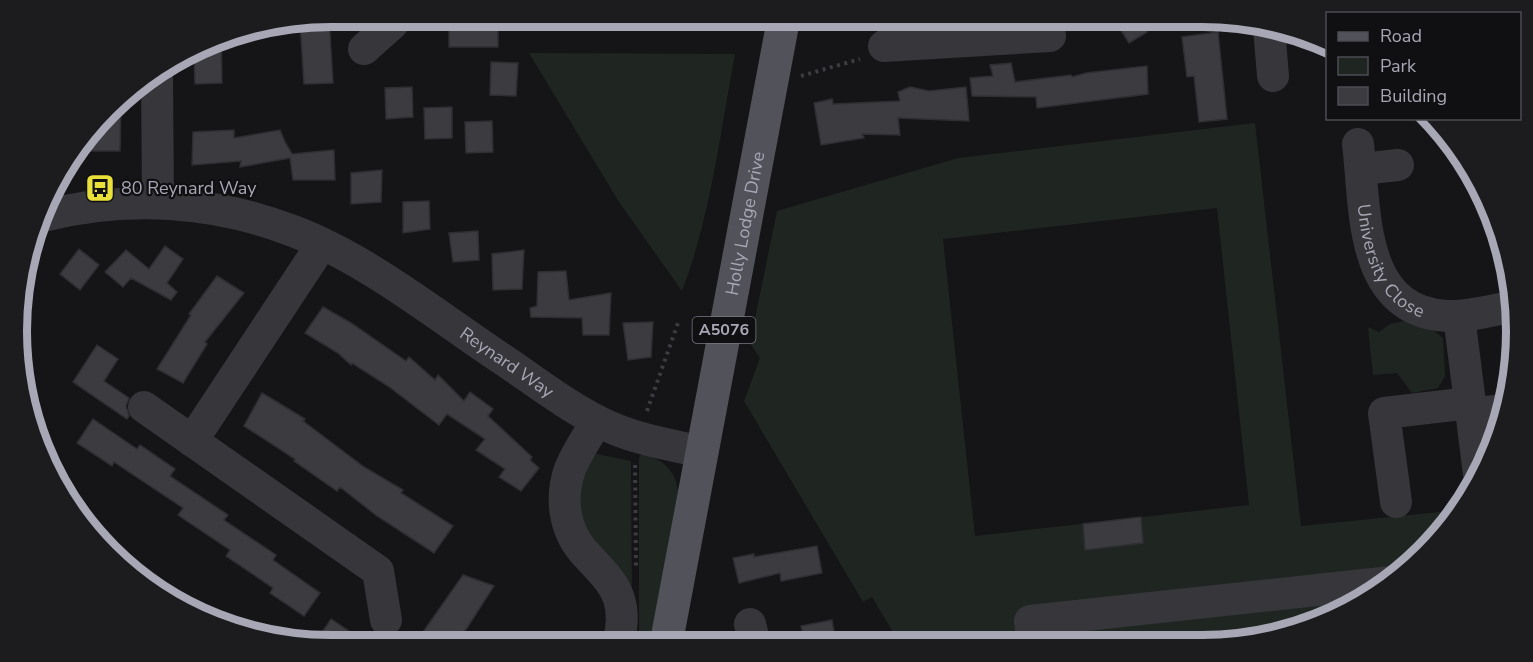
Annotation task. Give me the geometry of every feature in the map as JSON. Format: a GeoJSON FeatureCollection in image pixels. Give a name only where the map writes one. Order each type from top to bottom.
{"type":"FeatureCollection","features":[{"type":"Feature","properties":{"kind":"main road","name":"Holly Lodge Drive"},"geometry":{"type":"LineString","coordinates":[[668,635],[782,27]]}},
{"type":"Feature","properties":{"kind":"street"},"geometry":{"type":"LineString","coordinates":[[364,49],[398,27]]}},
{"type":"Feature","properties":{"kind":"street"},"geometry":{"type":"LineString","coordinates":[[884,46],[1050,36],[1049,27]]}},
{"type":"Feature","properties":{"kind":"street"},"geometry":{"type":"LineString","coordinates":[[1270,35],[1273,76]]}},
{"type":"Feature","properties":{"kind":"street"},"geometry":{"type":"LineString","coordinates":[[157,82],[158,202]]}},
{"type":"Feature","properties":{"kind":"street","name":"University Close"},"geometry":{"type":"LineString","coordinates":[[1398,165],[1360,157],[1368,244],[1386,285],[1396,296],[1422,311],[1435,315],[1459,316],[1505,308]]}},
{"type":"Feature","properties":{"kind":"street","name":"Reynard Way"},"geometry":{"type":"LineString","coordinates":[[50,215],[123,203],[158,202],[241,214],[294,231],[322,244],[394,286],[597,421],[640,437],[702,452]]}},
{"type":"Feature","properties":{"kind":"street"},"geometry":{"type":"LineString","coordinates":[[192,441],[322,244]]}},
{"type":"Feature","properties":{"kind":"street","name":"University Close"},"geometry":{"type":"LineString","coordinates":[[1459,316],[1477,460]]}},
{"type":"Feature","properties":{"kind":"street"},"geometry":{"type":"LineString","coordinates":[[144,407],[378,571],[386,620]]}},
{"type":"Feature","properties":{"kind":"street"},"geometry":{"type":"LineString","coordinates":[[1396,502],[1384,413],[1471,415],[1496,411]]}},
{"type":"Feature","properties":{"kind":"street"},"geometry":{"type":"LineString","coordinates":[[597,421],[570,470],[566,488],[566,518],[581,549],[608,578],[618,597],[622,613],[620,635]]}},
{"type":"Feature","properties":{"kind":"street"},"geometry":{"type":"LineString","coordinates":[[1032,635],[1030,621],[1371,584]]}},
{"type":"Feature","properties":{"kind":"path"},"geometry":{"type":"LineString","coordinates":[[797,77],[867,57],[884,46]]}},
{"type":"Feature","properties":{"kind":"path"},"geometry":{"type":"LineString","coordinates":[[644,419],[678,323]]}},
{"type":"Feature","properties":{"kind":"path"},"geometry":{"type":"LineString","coordinates":[[635,458],[636,574]]}},
{"type":"Feature","properties":{"kind":"green space"},"geometry":{"type":"Polygon","coordinates":[[[529,53],[735,54],[708,203],[682,291],[619,202],[529,53]]]}},
{"type":"Feature","properties":{"kind":"green space"},"geometry":{"type":"Polygon","coordinates":[[[1255,123],[1301,526],[1447,511],[1417,546],[1371,584],[1336,604],[1281,625],[1242,632],[1202,635],[895,635],[872,597],[863,602],[744,401],[760,358],[750,343],[777,211],[958,158],[1255,123]],[[1217,208],[943,239],[975,536],[1249,505],[1217,208]]]}},
{"type":"Feature","properties":{"kind":"green space"},"geometry":{"type":"Polygon","coordinates":[[[1404,321],[1429,327],[1443,338],[1445,376],[1438,388],[1412,393],[1397,373],[1373,375],[1368,327],[1379,332],[1390,324],[1404,321]]]}},
{"type":"Feature","properties":{"kind":"green space"},"geometry":{"type":"Polygon","coordinates":[[[642,453],[667,466],[674,477],[678,491],[653,635],[638,635],[639,458],[642,453]]]}},
{"type":"Feature","properties":{"kind":"green space"},"geometry":{"type":"Polygon","coordinates":[[[597,454],[631,461],[632,607],[576,518],[585,462],[597,454]]]}},
{"type":"Feature","properties":{"kind":"building"},"geometry":{"type":"Polygon","coordinates":[[[330,27],[333,83],[304,84],[300,29],[330,27]]]}},
{"type":"Feature","properties":{"kind":"building"},"geometry":{"type":"Polygon","coordinates":[[[449,27],[498,27],[498,47],[449,47],[449,27]]]}},
{"type":"Feature","properties":{"kind":"building"},"geometry":{"type":"Polygon","coordinates":[[[1119,27],[1144,27],[1147,32],[1129,43],[1119,27]]]}},
{"type":"Feature","properties":{"kind":"building"},"geometry":{"type":"Polygon","coordinates":[[[1218,32],[1227,119],[1199,122],[1194,76],[1187,77],[1182,37],[1218,32]]]}},
{"type":"Feature","properties":{"kind":"building"},"geometry":{"type":"Polygon","coordinates":[[[221,48],[222,83],[195,84],[194,60],[221,48]]]}},
{"type":"Feature","properties":{"kind":"building"},"geometry":{"type":"Polygon","coordinates":[[[491,62],[518,63],[516,96],[490,95],[491,62]]]}},
{"type":"Feature","properties":{"kind":"building"},"geometry":{"type":"Polygon","coordinates":[[[1011,63],[1015,82],[1071,75],[1072,77],[1086,73],[1147,66],[1148,94],[1037,108],[1036,97],[972,96],[970,78],[993,76],[990,65],[1011,63]]]}},
{"type":"Feature","properties":{"kind":"building"},"geometry":{"type":"Polygon","coordinates":[[[412,87],[413,117],[386,119],[385,88],[412,87]]]}},
{"type":"Feature","properties":{"kind":"building"},"geometry":{"type":"Polygon","coordinates":[[[910,87],[929,91],[966,87],[969,121],[898,118],[900,135],[862,134],[864,138],[821,145],[814,103],[832,99],[833,104],[900,101],[898,92],[910,87]]]}},
{"type":"Feature","properties":{"kind":"building"},"geometry":{"type":"Polygon","coordinates":[[[452,107],[452,138],[425,139],[424,108],[452,107]]]}},
{"type":"Feature","properties":{"kind":"building"},"geometry":{"type":"Polygon","coordinates":[[[121,112],[120,151],[89,151],[89,147],[102,131],[121,112]]]}},
{"type":"Feature","properties":{"kind":"building"},"geometry":{"type":"Polygon","coordinates":[[[492,121],[493,152],[466,153],[465,122],[492,121]]]}},
{"type":"Feature","properties":{"kind":"building"},"geometry":{"type":"Polygon","coordinates":[[[234,130],[234,138],[280,130],[292,154],[334,150],[335,180],[293,180],[290,158],[240,167],[241,161],[192,165],[193,132],[234,130]]]}},
{"type":"Feature","properties":{"kind":"building"},"geometry":{"type":"Polygon","coordinates":[[[382,170],[381,202],[351,204],[351,173],[382,170]]]}},
{"type":"Feature","properties":{"kind":"building"},"geometry":{"type":"Polygon","coordinates":[[[429,201],[430,229],[403,233],[403,202],[429,201]]]}},
{"type":"Feature","properties":{"kind":"building"},"geometry":{"type":"Polygon","coordinates":[[[478,231],[479,260],[453,262],[449,233],[478,231]]]}},
{"type":"Feature","properties":{"kind":"building"},"geometry":{"type":"Polygon","coordinates":[[[165,246],[183,259],[167,283],[177,292],[171,300],[131,278],[123,287],[105,272],[126,250],[149,269],[165,246]]]}},
{"type":"Feature","properties":{"kind":"building"},"geometry":{"type":"Polygon","coordinates":[[[79,249],[99,265],[80,290],[60,274],[79,249]]]}},
{"type":"Feature","properties":{"kind":"building"},"geometry":{"type":"Polygon","coordinates":[[[524,250],[522,289],[493,290],[492,254],[524,250]]]}},
{"type":"Feature","properties":{"kind":"building"},"geometry":{"type":"Polygon","coordinates":[[[566,271],[569,300],[611,293],[609,335],[583,335],[582,318],[531,317],[530,308],[537,306],[538,272],[566,271]]]}},
{"type":"Feature","properties":{"kind":"building"},"geometry":{"type":"Polygon","coordinates":[[[217,276],[244,293],[205,342],[207,344],[183,383],[157,369],[191,315],[189,314],[217,276]]]}},
{"type":"Feature","properties":{"kind":"building"},"geometry":{"type":"Polygon","coordinates":[[[323,307],[351,323],[406,361],[409,357],[435,380],[438,375],[464,401],[470,392],[493,409],[488,416],[532,457],[530,460],[539,468],[521,491],[499,477],[505,469],[476,450],[485,439],[447,414],[439,425],[388,386],[352,363],[351,365],[338,353],[305,333],[323,307]]]}},
{"type":"Feature","properties":{"kind":"building"},"geometry":{"type":"Polygon","coordinates":[[[653,322],[651,357],[628,360],[623,323],[653,322]]]}},
{"type":"Feature","properties":{"kind":"building"},"geometry":{"type":"Polygon","coordinates":[[[97,345],[118,359],[104,381],[129,398],[126,406],[129,416],[127,419],[73,382],[97,345]]]}},
{"type":"Feature","properties":{"kind":"building"},"geometry":{"type":"Polygon","coordinates":[[[262,393],[305,419],[303,421],[364,467],[403,490],[401,493],[453,526],[434,553],[377,516],[340,487],[337,491],[294,461],[295,459],[244,426],[262,393]]]}},
{"type":"Feature","properties":{"kind":"building"},"geometry":{"type":"Polygon","coordinates":[[[93,419],[137,449],[140,445],[175,469],[170,476],[228,515],[224,520],[276,555],[273,560],[320,593],[304,616],[270,593],[273,588],[226,556],[230,550],[178,515],[183,508],[114,462],[112,466],[77,443],[93,419]]]}},
{"type":"Feature","properties":{"kind":"building"},"geometry":{"type":"Polygon","coordinates":[[[1141,517],[1143,543],[1085,550],[1083,524],[1141,517]]]}},
{"type":"Feature","properties":{"kind":"building"},"geometry":{"type":"Polygon","coordinates":[[[817,546],[822,573],[781,581],[780,573],[739,583],[733,558],[754,554],[754,557],[817,546]]]}},
{"type":"Feature","properties":{"kind":"building"},"geometry":{"type":"Polygon","coordinates":[[[463,575],[494,586],[461,635],[421,635],[463,575]]]}},
{"type":"Feature","properties":{"kind":"building"},"geometry":{"type":"Polygon","coordinates":[[[331,619],[355,635],[331,635],[321,634],[331,619]]]}},
{"type":"Feature","properties":{"kind":"building"},"geometry":{"type":"Polygon","coordinates":[[[832,620],[834,635],[803,635],[801,626],[832,620]]]}},
{"type":"Feature","properties":{"kind":"place","name":"80 Reynard Way"},"geometry":{"type":"Point","coordinates":[100,188]}}]}
